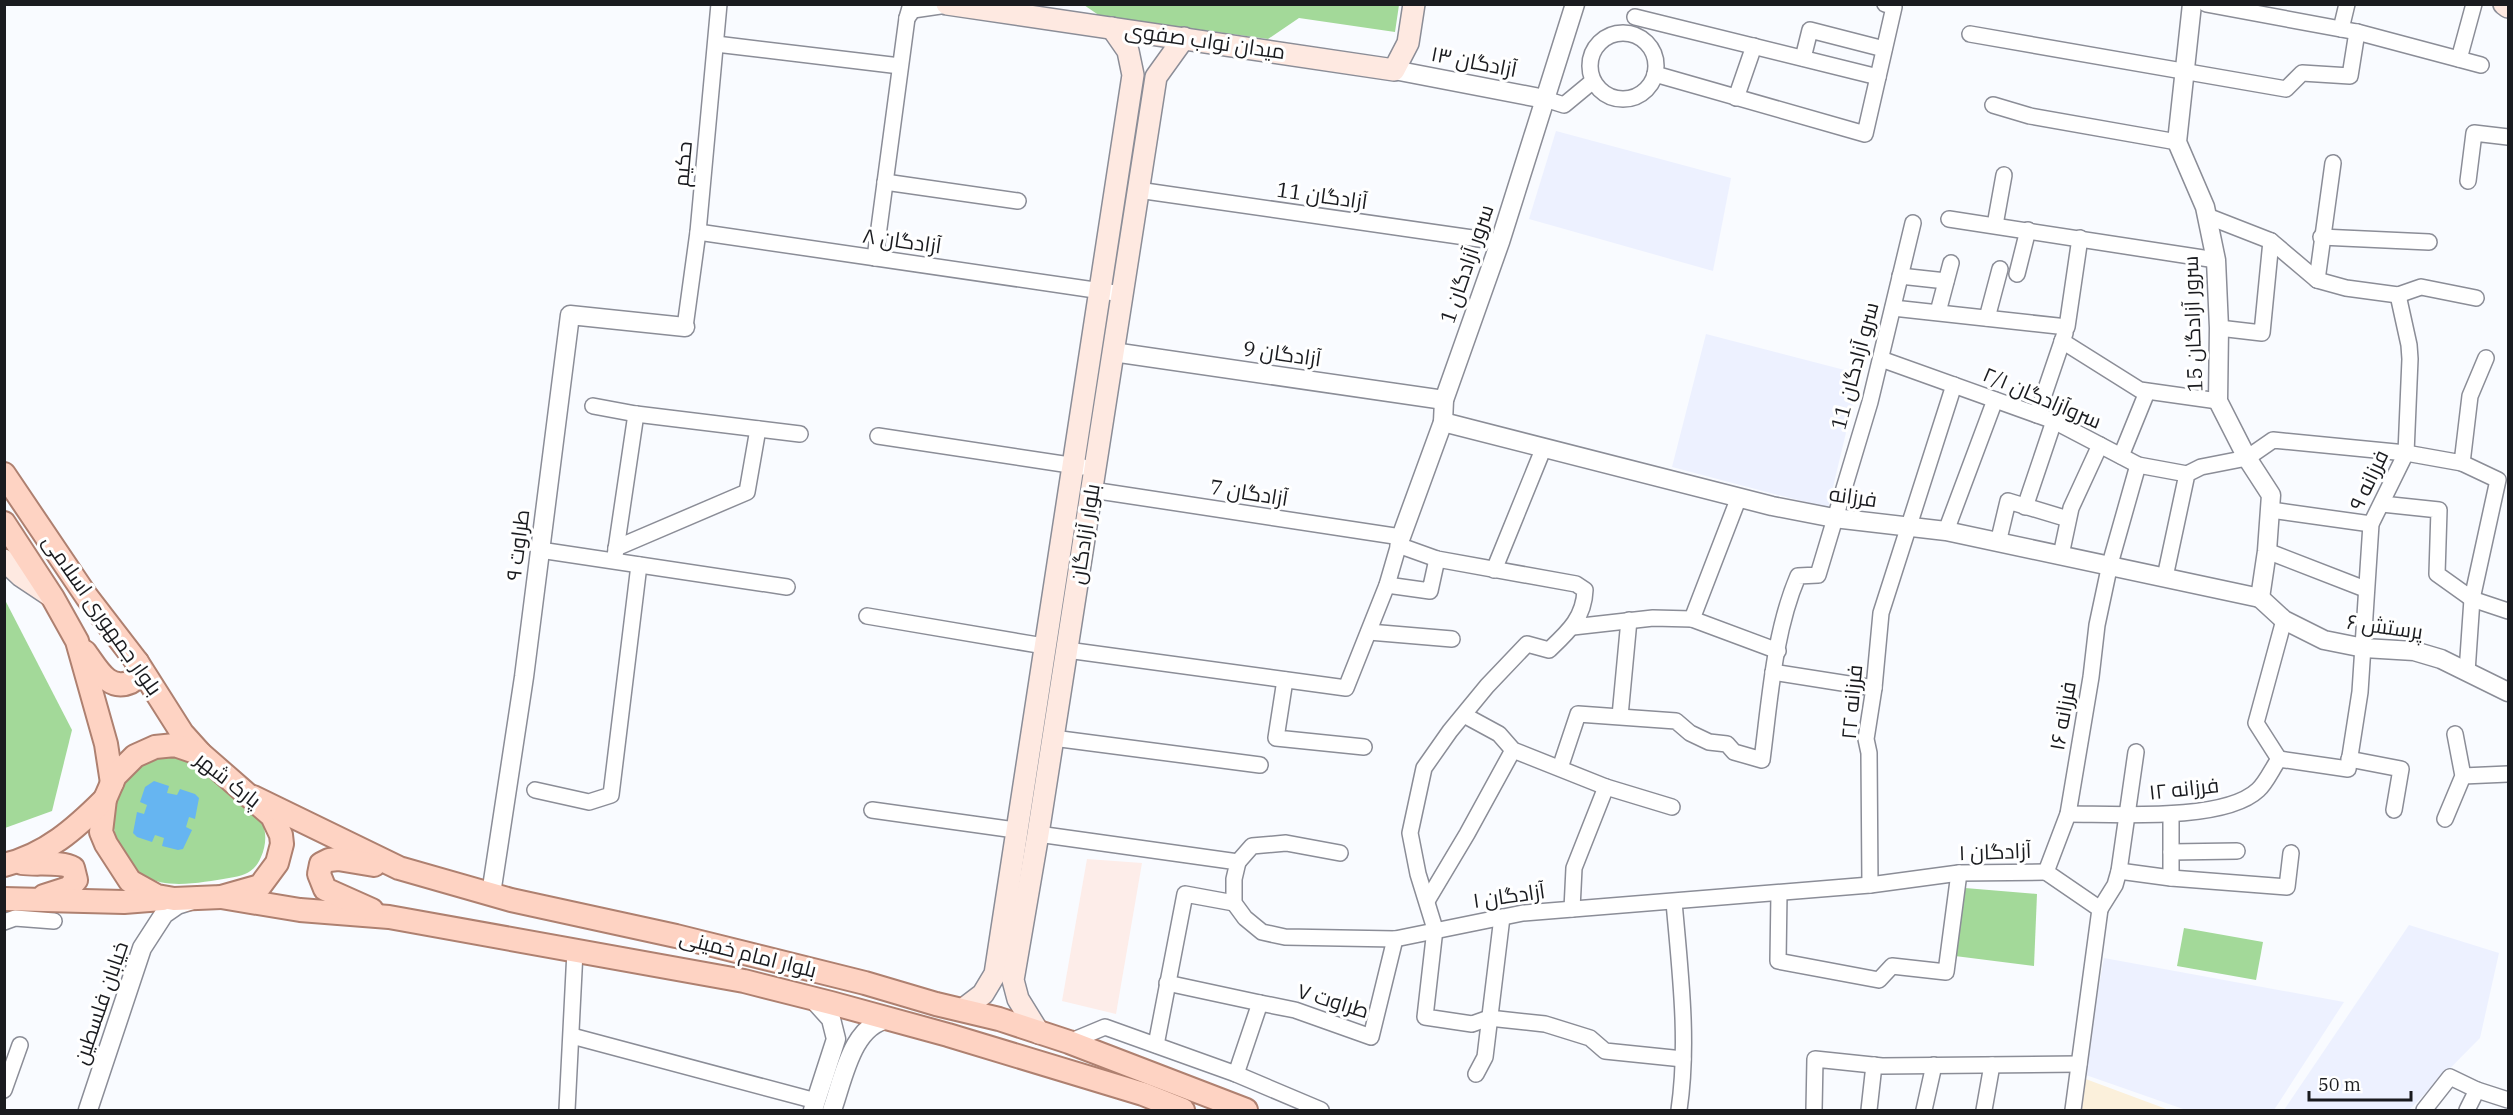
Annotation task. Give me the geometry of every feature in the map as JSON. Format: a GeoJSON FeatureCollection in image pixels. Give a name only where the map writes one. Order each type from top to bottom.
{"type":"FeatureCollection","features":[{"type":"Feature","properties":{"kind":"main road"},"geometry":{"type":"LineString","coordinates":[[1394,70],[1408,43],[1414,4]]}},
{"type":"Feature","properties":{"kind":"main road"},"geometry":{"type":"LineString","coordinates":[[2504,4],[2508,7]]}},
{"type":"Feature","properties":{"kind":"main road","name":"میدان نواب صفوی"},"geometry":{"type":"LineString","coordinates":[[947,5],[1394,70]]}},
{"type":"Feature","properties":{"kind":"main road","name":"بلوار آزادگان"},"geometry":{"type":"LineString","coordinates":[[962,1010],[983,994],[994,974],[1133,75],[1128,51],[1112,28]]}},
{"type":"Feature","properties":{"kind":"main road","name":"بلوار آزادگان"},"geometry":{"type":"LineString","coordinates":[[1039,1032],[1017,999],[1012,980],[1038,834],[1156,77],[1184,38]]}},
{"type":"Feature","properties":{"kind":"main road"},"geometry":{"type":"LineString","coordinates":[[1133,75],[1145,68],[1151,70],[1156,77]]}},
{"type":"Feature","properties":{"kind":"main road","name":"بلوار جمهوری اسلامی"},"geometry":{"type":"LineString","coordinates":[[4,474],[87,597],[137,662],[182,733],[201,754]]}},
{"type":"Feature","properties":{"kind":"main road","name":"بلوار جمهوری اسلامی"},"geometry":{"type":"LineString","coordinates":[[4,523],[53,598],[77,641],[106,744],[108,791]]}},
{"type":"Feature","properties":{"kind":"main road"},"geometry":{"type":"LineString","coordinates":[[4,560],[21,576],[53,598]]}},
{"type":"Feature","properties":{"kind":"main road"},"geometry":{"type":"LineString","coordinates":[[77,641],[111,684],[123,686],[131,682],[137,673],[137,662]]}},
{"type":"Feature","properties":{"kind":"main road"},"geometry":{"type":"LineString","coordinates":[[1044,646],[1066,650]]}},
{"type":"Feature","properties":{"kind":"main road","name":"پارک شهر"},"geometry":{"type":"LineString","coordinates":[[174,745],[201,754],[253,797],[272,816],[281,835],[282,844],[278,863],[260,886],[222,897],[197,898],[169,906],[157,896],[130,881],[106,844],[102,832],[108,791],[125,764],[155,747],[174,745]]}},
{"type":"Feature","properties":{"kind":"main road"},"geometry":{"type":"LineString","coordinates":[[9,864],[43,851],[61,839],[108,791]]}},
{"type":"Feature","properties":{"kind":"main road","name":"بلوار امام خمینی"},"geometry":{"type":"LineString","coordinates":[[253,797],[399,868],[491,894],[825,972],[962,1010],[1069,1042],[1246,1110]]}},
{"type":"Feature","properties":{"kind":"main road"},"geometry":{"type":"LineString","coordinates":[[1015,831],[1038,834]]}},
{"type":"Feature","properties":{"kind":"main road"},"geometry":{"type":"LineString","coordinates":[[390,917],[325,889],[319,874],[321,864],[329,860],[399,868]]}},
{"type":"Feature","properties":{"kind":"main road"},"geometry":{"type":"LineString","coordinates":[[9,864],[61,863],[73,868],[76,879],[72,886],[38,900]]}},
{"type":"Feature","properties":{"kind":"main road","name":"بلوار امام خمینی"},"geometry":{"type":"LineString","coordinates":[[222,897],[300,910],[390,917],[744,981],[889,1018],[1143,1094],[1183,1110]]}},
{"type":"Feature","properties":{"kind":"main road"},"geometry":{"type":"LineString","coordinates":[[4,899],[124,902],[169,906]]}},
{"type":"Feature","properties":{"kind":"street","name":"حکیم"},"geometry":{"type":"LineString","coordinates":[[685,327],[698,232],[720,4]]}},
{"type":"Feature","properties":{"kind":"street","name":"سرور آزادگان 1"},"geometry":{"type":"LineString","coordinates":[[1400,541],[1443,422],[1444,400],[1500,242],[1575,4]]}},
{"type":"Feature","properties":{"kind":"street"},"geometry":{"type":"LineString","coordinates":[[1655,74],[1865,134],[1894,7],[1885,4]]}},
{"type":"Feature","properties":{"kind":"street"},"geometry":{"type":"LineString","coordinates":[[1993,105],[2030,116],[2177,142],[2192,4]]}},
{"type":"Feature","properties":{"kind":"street"},"geometry":{"type":"LineString","coordinates":[[2206,4],[2357,32],[2481,65]]}},
{"type":"Feature","properties":{"kind":"street"},"geometry":{"type":"LineString","coordinates":[[2341,29],[2347,4]]}},
{"type":"Feature","properties":{"kind":"street"},"geometry":{"type":"LineString","coordinates":[[2459,59],[2474,4]]}},
{"type":"Feature","properties":{"kind":"street"},"geometry":{"type":"LineString","coordinates":[[875,258],[909,11],[947,5]]}},
{"type":"Feature","properties":{"kind":"street"},"geometry":{"type":"LineString","coordinates":[[1630,33],[1637,11],[1754,46],[1878,77]]}},
{"type":"Feature","properties":{"kind":"street"},"geometry":{"type":"LineString","coordinates":[[1803,58],[1810,30],[1884,49]]}},
{"type":"Feature","properties":{"kind":"street"},"geometry":{"type":"LineString","coordinates":[[1970,34],[2286,89],[2302,73],[2350,76],[2357,32]]}},
{"type":"Feature","properties":{"kind":"street"},"geometry":{"type":"LineString","coordinates":[[1630,33],[1648,44],[1656,63],[1655,74],[1651,84],[1643,93],[1632,98],[1610,97],[1593,81],[1590,70],[1593,50],[1609,36],[1630,33]]}},
{"type":"Feature","properties":{"kind":"street"},"geometry":{"type":"LineString","coordinates":[[716,44],[900,66]]}},
{"type":"Feature","properties":{"kind":"street"},"geometry":{"type":"LineString","coordinates":[[1736,98],[1754,46]]}},
{"type":"Feature","properties":{"kind":"street","name":"آزادگان ۱۳"},"geometry":{"type":"LineString","coordinates":[[1394,70],[1545,99]]}},
{"type":"Feature","properties":{"kind":"street"},"geometry":{"type":"LineString","coordinates":[[1545,99],[1564,105],[1593,81]]}},
{"type":"Feature","properties":{"kind":"street"},"geometry":{"type":"LineString","coordinates":[[2468,181],[2474,133],[2508,137]]}},
{"type":"Feature","properties":{"kind":"street","name":"سرور آزادگان 15"},"geometry":{"type":"LineString","coordinates":[[2177,142],[2200,193],[2216,260],[2219,328],[2218,401],[2247,458],[2271,495],[2267,551],[2260,598]]}},
{"type":"Feature","properties":{"kind":"street"},"geometry":{"type":"LineString","coordinates":[[2317,280],[2321,237],[2333,163]]}},
{"type":"Feature","properties":{"kind":"street"},"geometry":{"type":"LineString","coordinates":[[1995,225],[2004,175]]}},
{"type":"Feature","properties":{"kind":"street"},"geometry":{"type":"LineString","coordinates":[[885,182],[1018,201]]}},
{"type":"Feature","properties":{"kind":"street","name":"آزادگان 11"},"geometry":{"type":"LineString","coordinates":[[1138,190],[1500,242]]}},
{"type":"Feature","properties":{"kind":"street"},"geometry":{"type":"LineString","coordinates":[[2207,216],[2271,241],[2317,280],[2346,288],[2397,295],[2421,287],[2476,298]]}},
{"type":"Feature","properties":{"kind":"street"},"geometry":{"type":"LineString","coordinates":[[1949,219],[2216,260]]}},
{"type":"Feature","properties":{"kind":"street","name":"سرو آزادگان 11"},"geometry":{"type":"LineString","coordinates":[[1778,651],[1798,576],[1818,575],[1870,402],[1913,223]]}},
{"type":"Feature","properties":{"kind":"street"},"geometry":{"type":"LineString","coordinates":[[2017,274],[2028,230]]}},
{"type":"Feature","properties":{"kind":"street","name":"آزادگان ۸"},"geometry":{"type":"LineString","coordinates":[[698,232],[1122,294]]}},
{"type":"Feature","properties":{"kind":"street"},"geometry":{"type":"LineString","coordinates":[[2321,237],[2429,242]]}},
{"type":"Feature","properties":{"kind":"street"},"geometry":{"type":"LineString","coordinates":[[2037,415],[2065,334],[2080,238]]}},
{"type":"Feature","properties":{"kind":"street"},"geometry":{"type":"LineString","coordinates":[[2219,328],[2262,333],[2271,241]]}},
{"type":"Feature","properties":{"kind":"street"},"geometry":{"type":"LineString","coordinates":[[1938,312],[1951,262]]}},
{"type":"Feature","properties":{"kind":"street"},"geometry":{"type":"LineString","coordinates":[[1987,318],[2000,268]]}},
{"type":"Feature","properties":{"kind":"street"},"geometry":{"type":"LineString","coordinates":[[1900,276],[1946,281]]}},
{"type":"Feature","properties":{"kind":"street","name":"فرزانه ۹"},"geometry":{"type":"LineString","coordinates":[[2348,764],[2360,692],[2371,524],[2398,465],[2406,453],[2409,352],[2397,295]]}},
{"type":"Feature","properties":{"kind":"street"},"geometry":{"type":"LineString","coordinates":[[1893,308],[1987,318],[2065,334],[2134,387],[2147,392],[2218,401]]}},
{"type":"Feature","properties":{"kind":"street","name":"طراوت ۹"},"geometry":{"type":"LineString","coordinates":[[491,894],[540,550],[570,315],[685,327]]}},
{"type":"Feature","properties":{"kind":"street","name":"آزادگان 9"},"geometry":{"type":"LineString","coordinates":[[1113,352],[1444,400]]}},
{"type":"Feature","properties":{"kind":"street","name":"۲/۱ سروآزادگان"},"geometry":{"type":"LineString","coordinates":[[1881,358],[2054,421],[2138,465],[2187,474]]}},
{"type":"Feature","properties":{"kind":"street"},"geometry":{"type":"LineString","coordinates":[[2462,463],[2470,396],[2486,358]]}},
{"type":"Feature","properties":{"kind":"street","name":"فرزانه ۲۲"},"geometry":{"type":"LineString","coordinates":[[1870,885],[1869,753],[1866,739],[1874,688],[1881,613],[1954,385]]}},
{"type":"Feature","properties":{"kind":"street"},"geometry":{"type":"LineString","coordinates":[[2121,456],[2147,392]]}},
{"type":"Feature","properties":{"kind":"street"},"geometry":{"type":"LineString","coordinates":[[1946,531],[1995,400]]}},
{"type":"Feature","properties":{"kind":"street"},"geometry":{"type":"LineString","coordinates":[[593,406],[636,414],[800,435]]}},
{"type":"Feature","properties":{"kind":"street"},"geometry":{"type":"LineString","coordinates":[[615,555],[636,414]]}},
{"type":"Feature","properties":{"kind":"street"},"geometry":{"type":"LineString","coordinates":[[2025,507],[2054,421]]}},
{"type":"Feature","properties":{"kind":"street","name":"فرزانه"},"geometry":{"type":"LineString","coordinates":[[1443,422],[1739,497],[1834,518],[1946,531],[2110,564],[2260,598]]}},
{"type":"Feature","properties":{"kind":"street"},"geometry":{"type":"LineString","coordinates":[[615,555],[747,492],[758,429]]}},
{"type":"Feature","properties":{"kind":"street"},"geometry":{"type":"LineString","coordinates":[[878,436],[1095,469]]}},
{"type":"Feature","properties":{"kind":"street"},"geometry":{"type":"LineString","coordinates":[[2165,577],[2187,474],[2201,467],[2247,458],[2273,440],[2406,453],[2462,463],[2498,480],[2472,599],[2467,672]]}},
{"type":"Feature","properties":{"kind":"street"},"geometry":{"type":"LineString","coordinates":[[2061,555],[2068,519],[2100,445]]}},
{"type":"Feature","properties":{"kind":"street"},"geometry":{"type":"LineString","coordinates":[[1494,570],[1544,447]]}},
{"type":"Feature","properties":{"kind":"street","name":"فرزانه ۱۶"},"geometry":{"type":"LineString","coordinates":[[2046,872],[2068,814],[2091,676],[2097,625],[2110,564],[2138,465]]}},
{"type":"Feature","properties":{"kind":"street","name":"آزادگان 7"},"geometry":{"type":"LineString","coordinates":[[1092,490],[1400,541],[1437,559],[1576,584],[1585,590],[1582,611],[1573,627]]}},
{"type":"Feature","properties":{"kind":"street"},"geometry":{"type":"LineString","coordinates":[[1692,619],[1739,497]]}},
{"type":"Feature","properties":{"kind":"street"},"geometry":{"type":"LineString","coordinates":[[1998,543],[2008,501],[2068,519]]}},
{"type":"Feature","properties":{"kind":"street"},"geometry":{"type":"LineString","coordinates":[[2382,504],[2439,510],[2437,574],[2472,599],[2508,611]]}},
{"type":"Feature","properties":{"kind":"street"},"geometry":{"type":"LineString","coordinates":[[2271,510],[2371,524]]}},
{"type":"Feature","properties":{"kind":"street"},"geometry":{"type":"LineString","coordinates":[[1066,650],[1346,688],[1387,585],[1400,541]]}},
{"type":"Feature","properties":{"kind":"street"},"geometry":{"type":"LineString","coordinates":[[540,550],[615,555],[639,565],[787,587]]}},
{"type":"Feature","properties":{"kind":"street"},"geometry":{"type":"LineString","coordinates":[[2267,551],[2365,589]]}},
{"type":"Feature","properties":{"kind":"street"},"geometry":{"type":"LineString","coordinates":[[1387,585],[1430,591],[1437,559]]}},
{"type":"Feature","properties":{"kind":"street"},"geometry":{"type":"LineString","coordinates":[[535,790],[589,801],[611,795],[639,565]]}},
{"type":"Feature","properties":{"kind":"street","name":"پرستش ۶"},"geometry":{"type":"LineString","coordinates":[[2260,598],[2284,620],[2324,640],[2364,648],[2414,651],[2440,660],[2508,692]]}},
{"type":"Feature","properties":{"kind":"street"},"geometry":{"type":"LineString","coordinates":[[867,616],[1044,646]]}},
{"type":"Feature","properties":{"kind":"street"},"geometry":{"type":"LineString","coordinates":[[1560,768],[1578,714],[1676,721],[1690,734],[1709,742],[1727,744],[1734,752],[1762,759],[1773,672],[1778,651],[1692,619],[1653,618],[1573,627],[1549,650],[1527,644],[1464,715],[1424,768],[1416,799],[1410,833],[1418,874],[1435,929],[1425,1017],[1472,1024],[1490,1018],[1545,1024],[1590,1038],[1605,1051],[1683,1059]]}},
{"type":"Feature","properties":{"kind":"street"},"geometry":{"type":"LineString","coordinates":[[1620,716],[1629,620]]}},
{"type":"Feature","properties":{"kind":"street"},"geometry":{"type":"LineString","coordinates":[[2284,620],[2256,723],[2278,759],[2401,769],[2394,810]]}},
{"type":"Feature","properties":{"kind":"street"},"geometry":{"type":"LineString","coordinates":[[1369,632],[1452,639]]}},
{"type":"Feature","properties":{"kind":"street"},"geometry":{"type":"LineString","coordinates":[[1773,672],[1874,688]]}},
{"type":"Feature","properties":{"kind":"street"},"geometry":{"type":"LineString","coordinates":[[1285,680],[1276,738],[1364,747]]}},
{"type":"Feature","properties":{"kind":"street"},"geometry":{"type":"LineString","coordinates":[[1464,715],[1500,734],[1513,750],[1606,787],[1672,807]]}},
{"type":"Feature","properties":{"kind":"street"},"geometry":{"type":"LineString","coordinates":[[2445,819],[2463,776],[2455,734]]}},
{"type":"Feature","properties":{"kind":"street"},"geometry":{"type":"LineString","coordinates":[[1053,738],[1260,765]]}},
{"type":"Feature","properties":{"kind":"street"},"geometry":{"type":"LineString","coordinates":[[1427,901],[1513,750]]}},
{"type":"Feature","properties":{"kind":"street"},"geometry":{"type":"LineString","coordinates":[[2073,1110],[2100,909],[2115,885],[2119,871],[2136,752]]}},
{"type":"Feature","properties":{"kind":"street","name":"فرزانه ۱۲"},"geometry":{"type":"LineString","coordinates":[[2068,814],[2171,814],[2225,808],[2258,791],[2278,759]]}},
{"type":"Feature","properties":{"kind":"street"},"geometry":{"type":"LineString","coordinates":[[2463,776],[2508,774]]}},
{"type":"Feature","properties":{"kind":"street"},"geometry":{"type":"LineString","coordinates":[[1572,909],[1574,868],[1606,787]]}},
{"type":"Feature","properties":{"kind":"street"},"geometry":{"type":"LineString","coordinates":[[872,810],[1015,831]]}},
{"type":"Feature","properties":{"kind":"street"},"geometry":{"type":"LineString","coordinates":[[2171,814],[2171,878]]}},
{"type":"Feature","properties":{"kind":"street"},"geometry":{"type":"LineString","coordinates":[[1038,834],[1238,862]]}},
{"type":"Feature","properties":{"kind":"street"},"geometry":{"type":"LineString","coordinates":[[1156,1045],[1185,894],[1234,903],[1234,879],[1238,862],[1252,846],[1286,843],[1340,853]]}},
{"type":"Feature","properties":{"kind":"street"},"geometry":{"type":"LineString","coordinates":[[2171,852],[2237,851]]}},
{"type":"Feature","properties":{"kind":"street"},"geometry":{"type":"LineString","coordinates":[[2119,871],[2171,878],[2287,887],[2291,853]]}},
{"type":"Feature","properties":{"kind":"street"},"geometry":{"type":"LineString","coordinates":[[2046,872],[2100,909]]}},
{"type":"Feature","properties":{"kind":"street","name":"آزادگان ۱"},"geometry":{"type":"LineString","coordinates":[[1234,903],[1245,918],[1262,932],[1285,937],[1395,939],[1502,917],[1572,909],[1779,894],[1959,873],[2046,872]]}},
{"type":"Feature","properties":{"kind":"street"},"geometry":{"type":"LineString","coordinates":[[1779,894],[1778,961],[1879,980],[1892,966],[1946,972],[1959,873]]}},
{"type":"Feature","properties":{"kind":"street"},"geometry":{"type":"LineString","coordinates":[[1674,903],[1684,1078],[1679,1110]]}},
{"type":"Feature","properties":{"kind":"street","name":"خیابان فلسطین"},"geometry":{"type":"LineString","coordinates":[[88,1110],[141,950],[169,906]]}},
{"type":"Feature","properties":{"kind":"street"},"geometry":{"type":"LineString","coordinates":[[1476,1074],[1485,1057],[1502,917]]}},
{"type":"Feature","properties":{"kind":"street"},"geometry":{"type":"LineString","coordinates":[[4,922],[15,918],[54,921]]}},
{"type":"Feature","properties":{"kind":"street","name":"طراوت ۷"},"geometry":{"type":"LineString","coordinates":[[1260,1003],[1295,1010],[1371,1037],[1395,939]]}},
{"type":"Feature","properties":{"kind":"street"},"geometry":{"type":"LineString","coordinates":[[567,1110],[575,951]]}},
{"type":"Feature","properties":{"kind":"street"},"geometry":{"type":"LineString","coordinates":[[1167,983],[1260,1003],[1236,1074]]}},
{"type":"Feature","properties":{"kind":"street"},"geometry":{"type":"LineString","coordinates":[[572,1036],[814,1106],[836,1039],[831,1019],[812,998]]}},
{"type":"Feature","properties":{"kind":"street"},"geometry":{"type":"LineString","coordinates":[[832,1110],[860,1036],[879,1020],[889,1018]]}},
{"type":"Feature","properties":{"kind":"street"},"geometry":{"type":"LineString","coordinates":[[1069,1042],[1105,1027],[1236,1074],[1321,1110]]}},
{"type":"Feature","properties":{"kind":"street"},"geometry":{"type":"LineString","coordinates":[[4,1090],[20,1045]]}},
{"type":"Feature","properties":{"kind":"street"},"geometry":{"type":"LineString","coordinates":[[1814,1110],[1815,1059],[1874,1065],[2079,1064]]}},
{"type":"Feature","properties":{"kind":"street"},"geometry":{"type":"LineString","coordinates":[[1869,1110],[1874,1065]]}},
{"type":"Feature","properties":{"kind":"street"},"geometry":{"type":"LineString","coordinates":[[1924,1110],[1934,1065]]}},
{"type":"Feature","properties":{"kind":"street"},"geometry":{"type":"LineString","coordinates":[[1984,1110],[1992,1065]]}},
{"type":"Feature","properties":{"kind":"street"},"geometry":{"type":"LineString","coordinates":[[2424,1110],[2450,1077],[2477,1090],[2508,1100]]}},
{"type":"Feature","properties":{"kind":"street"},"geometry":{"type":"LineString","coordinates":[[2467,1110],[2477,1090]]}},
{"type":"Feature","properties":{"kind":"shaded area"},"geometry":{"type":"Polygon","coordinates":[[[1556,131],[1731,178],[1713,271],[1529,219],[1556,131]]]}},
{"type":"Feature","properties":{"kind":"shaded area"},"geometry":{"type":"Polygon","coordinates":[[[1706,334],[1860,374],[1828,508],[1672,467],[1706,334]]]}},
{"type":"Feature","properties":{"kind":"shaded area"},"geometry":{"type":"Polygon","coordinates":[[[1087,859],[1142,863],[1116,1014],[1062,1001],[1087,859]]]}},
{"type":"Feature","properties":{"kind":"shaded area"},"geometry":{"type":"Polygon","coordinates":[[[2409,925],[2499,953],[2480,1038],[2409,1110],[2284,1110],[2409,925]]]}},
{"type":"Feature","properties":{"kind":"shaded area"},"geometry":{"type":"Polygon","coordinates":[[[2104,958],[2344,1002],[2274,1110],[2186,1110],[2083,1074],[2104,958]]]}},
{"type":"Feature","properties":{"kind":"shaded area"},"geometry":{"type":"Polygon","coordinates":[[[2083,1078],[2169,1110],[2078,1110],[2083,1078]]]}},
{"type":"Feature","properties":{"kind":"green space"},"geometry":{"type":"Polygon","coordinates":[[[1084,5],[1399,5],[1395,32],[1299,18],[1268,39],[1100,16],[1084,5]]]}},
{"type":"Feature","properties":{"kind":"green space"},"geometry":{"type":"Polygon","coordinates":[[[4,598],[72,730],[52,811],[5,828],[4,598]]]}},
{"type":"Feature","properties":{"kind":"green space"},"geometry":{"type":"Polygon","coordinates":[[[163,756],[180,756],[193,762],[227,787],[257,815],[264,826],[265,844],[259,862],[252,870],[234,877],[175,884],[153,880],[140,874],[132,866],[116,838],[113,823],[114,808],[125,781],[135,770],[148,761],[163,756]]]}},
{"type":"Feature","properties":{"kind":"green space"},"geometry":{"type":"Polygon","coordinates":[[[1965,888],[2037,894],[2034,966],[1955,956],[1965,888]]]}},
{"type":"Feature","properties":{"kind":"green space"},"geometry":{"type":"Polygon","coordinates":[[[2184,928],[2263,942],[2256,980],[2177,966],[2184,928]]]}},
{"type":"Feature","properties":{"kind":"water"},"geometry":{"type":"Polygon","coordinates":[[[154,781],[169,786],[167,793],[177,795],[180,789],[195,794],[199,798],[195,819],[189,817],[186,827],[192,830],[183,849],[162,846],[164,838],[155,835],[152,842],[137,837],[133,833],[137,812],[144,814],[147,805],[140,802],[145,787],[154,781]]]}}]}
